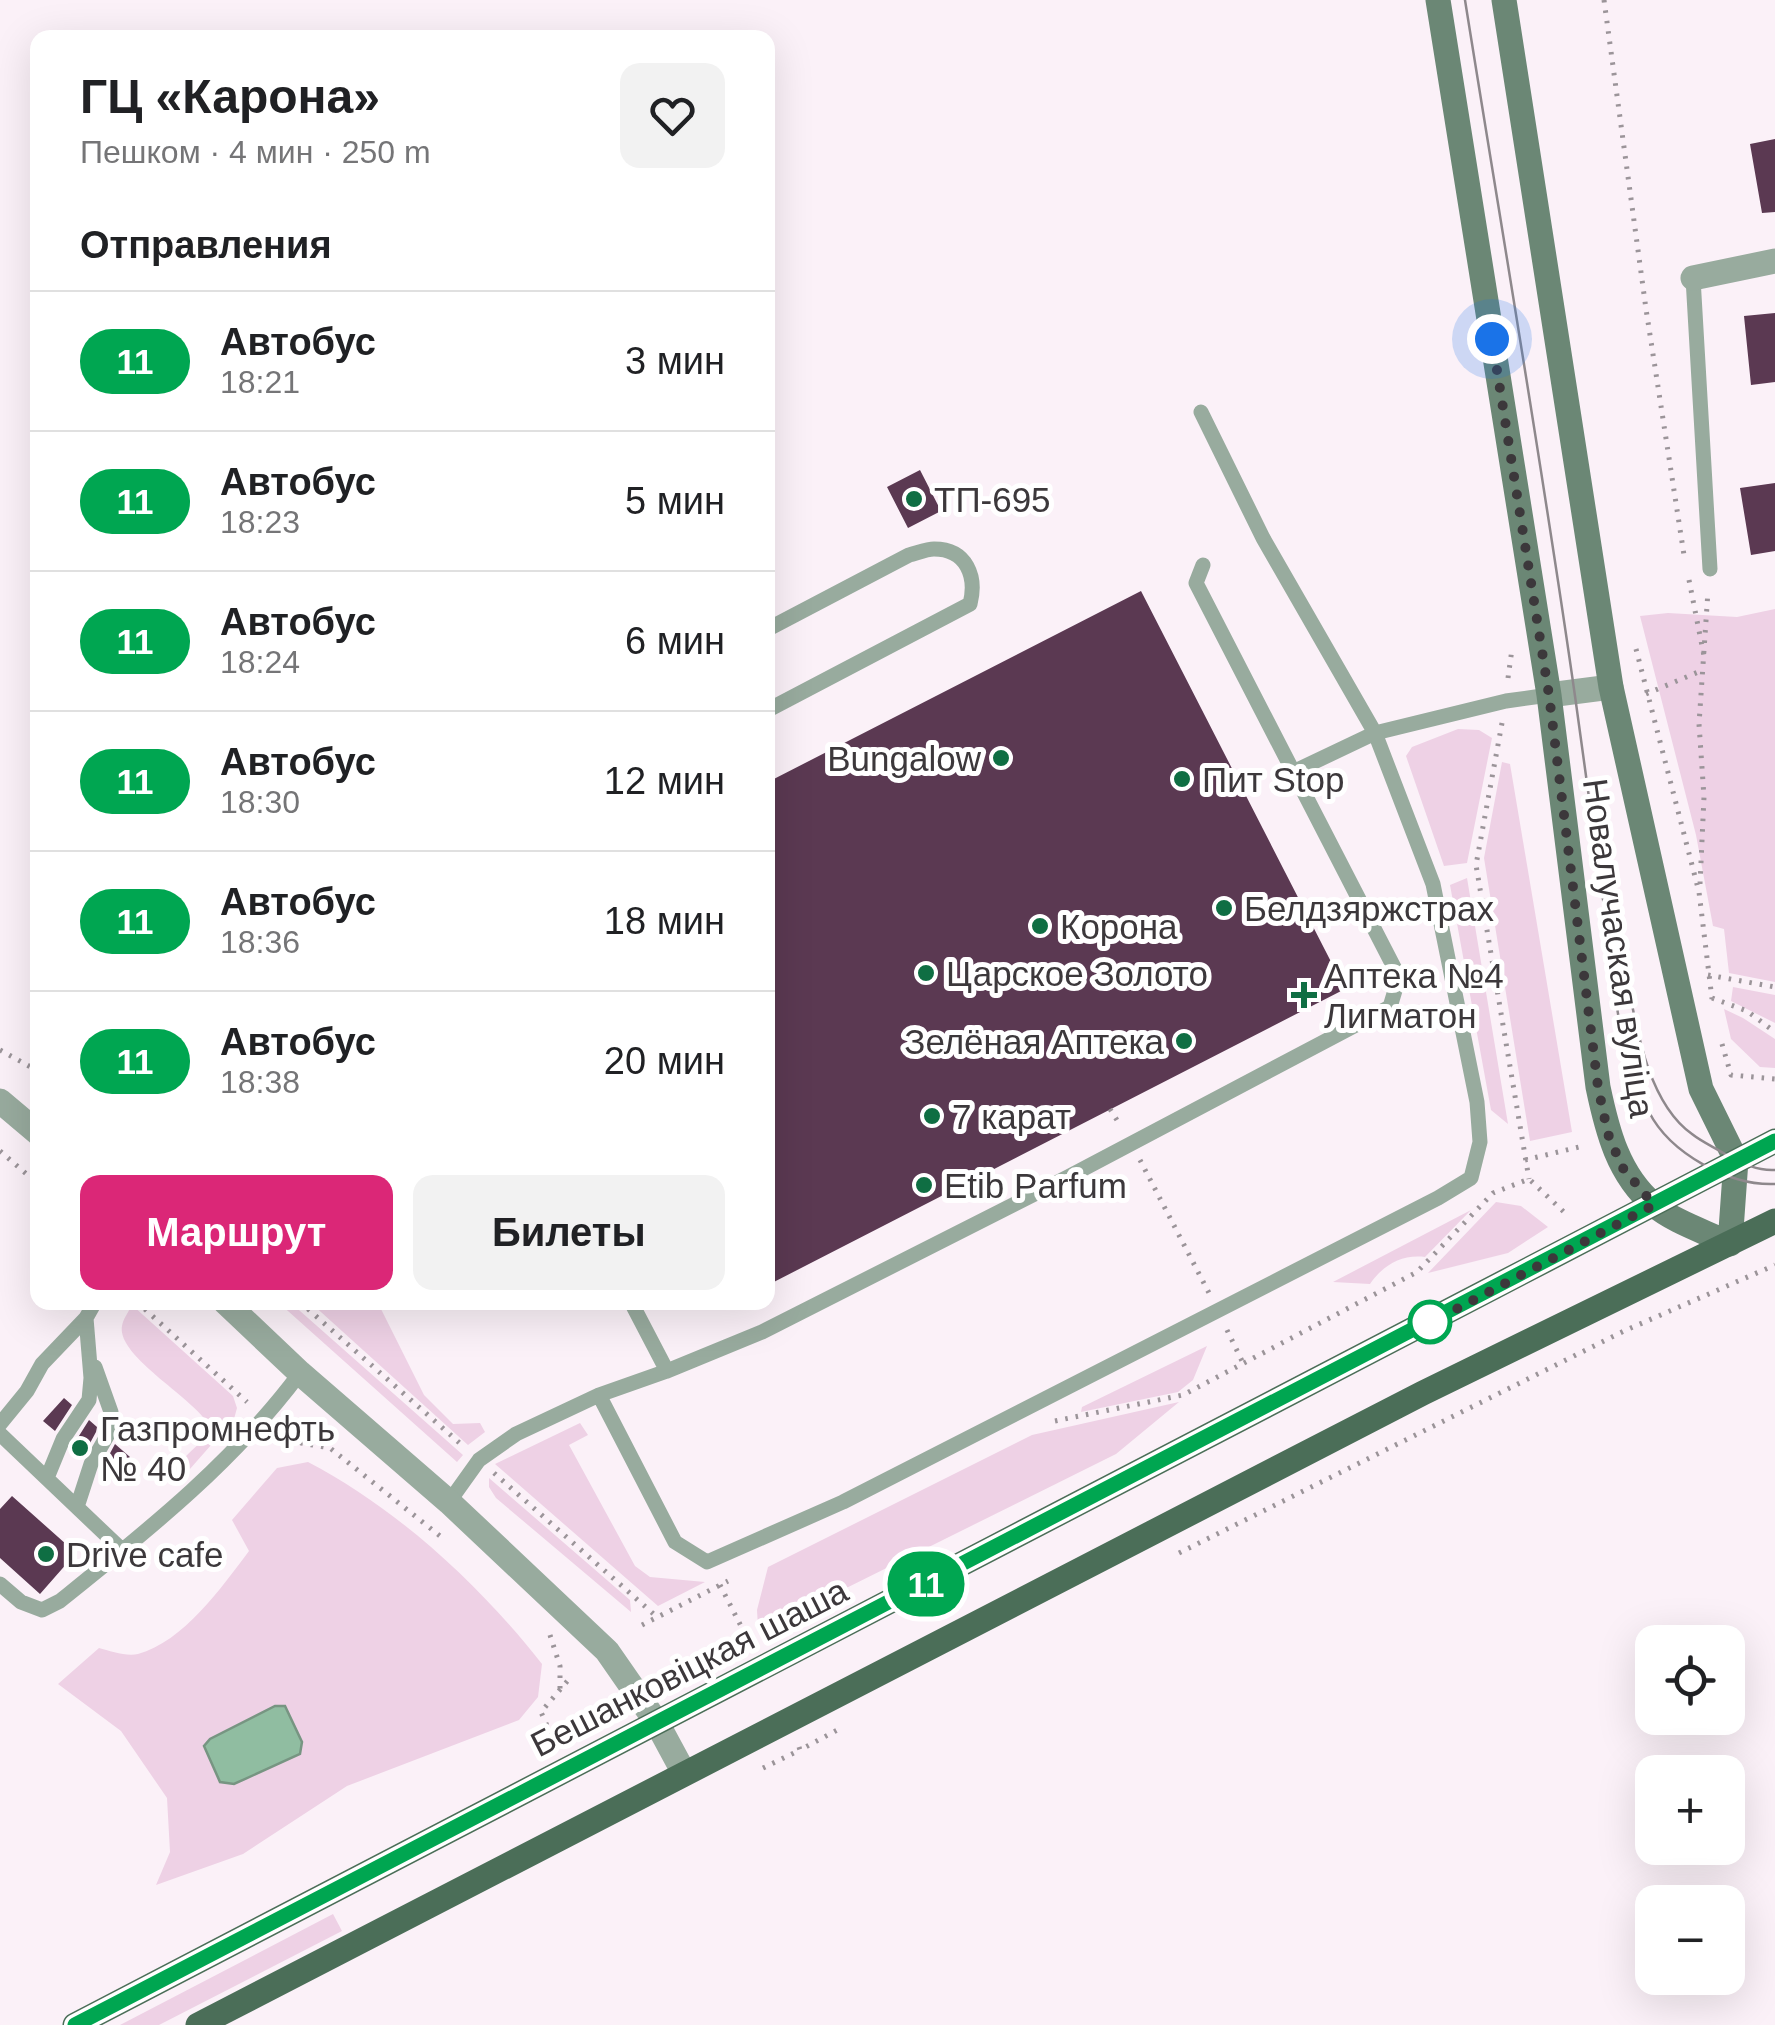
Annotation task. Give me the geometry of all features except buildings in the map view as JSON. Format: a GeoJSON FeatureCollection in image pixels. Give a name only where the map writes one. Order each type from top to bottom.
{"type":"FeatureCollection","features":[{"type":"Feature","properties":{"kind":"main road","name":"Новалучаская вуліца"},"geometry":{"type":"LineString","coordinates":[[1438,0],[1549,695],[1598,1087],[1608,1134],[1622,1167],[1654,1205],[1730,1244],[1738,1178],[1736,1160],[1701,1090],[1611,687],[1504,0]]}},
{"type":"Feature","properties":{"kind":"main road","name":"Бешанковіцкая шаша"},"geometry":{"type":"LineString","coordinates":[[75,2025],[1775,1141]]}},
{"type":"Feature","properties":{"kind":"main road"},"geometry":{"type":"LineString","coordinates":[[198,2025],[1423,1393],[1775,1221]]}},
{"type":"Feature","properties":{"kind":"street"},"geometry":{"type":"LineString","coordinates":[[1693,278],[1775,260]]}},
{"type":"Feature","properties":{"kind":"street"},"geometry":{"type":"LineString","coordinates":[[1549,695],[1611,687]]}},
{"type":"Feature","properties":{"kind":"street"},"geometry":{"type":"LineString","coordinates":[[0,1101],[30,1126]]}},
{"type":"Feature","properties":{"kind":"street"},"geometry":{"type":"LineString","coordinates":[[233,1310],[449,1502],[607,1651],[657,1723],[684,1773]]}},
{"type":"Feature","properties":{"kind":"lane"},"geometry":{"type":"LineString","coordinates":[[1693,278],[1710,569]]}},
{"type":"Feature","properties":{"kind":"lane"},"geometry":{"type":"LineString","coordinates":[[599,1395],[676,1542],[707,1562],[843,1502],[1472,1178],[1480,1142],[1477,1102],[1433,884],[1376,732],[1263,538],[1200,412]]}},
{"type":"Feature","properties":{"kind":"lane"},"geometry":{"type":"LineString","coordinates":[[775,625],[909,555],[935,549],[956,554],[971,569],[975,586],[970,604],[775,706]]}},
{"type":"Feature","properties":{"kind":"lane"},"geometry":{"type":"LineString","coordinates":[[449,1502],[479,1460],[516,1434],[599,1395],[762,1332],[1390,1007],[1399,977],[1196,583],[1202,565]]}},
{"type":"Feature","properties":{"kind":"lane"},"geometry":{"type":"LineString","coordinates":[[1294,772],[1376,732],[1549,695]]}},
{"type":"Feature","properties":{"kind":"lane"},"geometry":{"type":"LineString","coordinates":[[0,1424],[27,1391],[42,1364],[90,1310]]}},
{"type":"Feature","properties":{"kind":"lane"},"geometry":{"type":"LineString","coordinates":[[635,1310],[667,1371]]}},
{"type":"Feature","properties":{"kind":"lane"},"geometry":{"type":"LineString","coordinates":[[47,1478],[63,1439],[89,1400],[86,1318]]}},
{"type":"Feature","properties":{"kind":"lane"},"geometry":{"type":"LineString","coordinates":[[77,1507],[91,1464],[107,1436],[112,1412],[88,1349]]}},
{"type":"Feature","properties":{"kind":"lane"},"geometry":{"type":"LineString","coordinates":[[0,1584],[21,1602],[42,1610],[60,1601],[173,1511],[266,1419],[300,1373]]}},
{"type":"Feature","properties":{"kind":"lane"},"geometry":{"type":"LineString","coordinates":[[0,1434],[123,1551]]}},
{"type":"Feature","properties":{"kind":"path"},"geometry":{"type":"LineString","coordinates":[[1604,0],[1685,561]]}},
{"type":"Feature","properties":{"kind":"path"},"geometry":{"type":"LineString","coordinates":[[1699,892],[1704,797],[1699,724],[1710,569]]}},
{"type":"Feature","properties":{"kind":"path"},"geometry":{"type":"LineString","coordinates":[[1689,580],[1704,656]]}},
{"type":"Feature","properties":{"kind":"path"},"geometry":{"type":"LineString","coordinates":[[1512,640],[1506,702],[1476,864],[1524,1160],[1529,1178],[1564,1213]]}},
{"type":"Feature","properties":{"kind":"path"},"geometry":{"type":"LineString","coordinates":[[1635,645],[1699,892],[1714,1012]]}},
{"type":"Feature","properties":{"kind":"path"},"geometry":{"type":"LineString","coordinates":[[1646,694],[1703,670]]}},
{"type":"Feature","properties":{"kind":"path"},"geometry":{"type":"LineString","coordinates":[[1708,975],[1775,987]]}},
{"type":"Feature","properties":{"kind":"path"},"geometry":{"type":"LineString","coordinates":[[1712,998],[1747,1012],[1775,1032]]}},
{"type":"Feature","properties":{"kind":"path"},"geometry":{"type":"LineString","coordinates":[[1722,1043],[1731,1075],[1775,1079]]}},
{"type":"Feature","properties":{"kind":"path"},"geometry":{"type":"LineString","coordinates":[[0,1050],[30,1067]]}},
{"type":"Feature","properties":{"kind":"path"},"geometry":{"type":"LineString","coordinates":[[1110,1109],[1244,1363]]}},
{"type":"Feature","properties":{"kind":"path"},"geometry":{"type":"LineString","coordinates":[[1524,1160],[1580,1147]]}},
{"type":"Feature","properties":{"kind":"path"},"geometry":{"type":"LineString","coordinates":[[0,1151],[30,1177]]}},
{"type":"Feature","properties":{"kind":"path"},"geometry":{"type":"LineString","coordinates":[[1052,1422],[1183,1395],[1416,1272],[1493,1193],[1529,1178]]}},
{"type":"Feature","properties":{"kind":"path"},"geometry":{"type":"LineString","coordinates":[[1171,1558],[1624,1330],[1775,1265]]}},
{"type":"Feature","properties":{"kind":"path"},"geometry":{"type":"LineString","coordinates":[[146,1310],[266,1419],[301,1443],[330,1448],[444,1540]]}},
{"type":"Feature","properties":{"kind":"path"},"geometry":{"type":"LineString","coordinates":[[720,1585],[744,1630]]}},
{"type":"Feature","properties":{"kind":"path"},"geometry":{"type":"LineString","coordinates":[[549,1632],[560,1666],[560,1690]]}},
{"type":"Feature","properties":{"kind":"path"},"geometry":{"type":"LineString","coordinates":[[552,1735],[540,1712],[570,1678]]}},
{"type":"Feature","properties":{"kind":"path"},"geometry":{"type":"LineString","coordinates":[[798,1742],[800,1750],[850,1723]]}},
{"type":"Feature","properties":{"kind":"shaded area"},"geometry":{"type":"Polygon","coordinates":[[[1775,609],[1775,982],[1729,973],[1724,929],[1713,926],[1696,835],[1640,616],[1668,613],[1737,617],[1775,609]]]}},
{"type":"Feature","properties":{"kind":"shaded area"},"geometry":{"type":"Polygon","coordinates":[[[1458,729],[1479,730],[1492,738],[1467,863],[1444,866],[1406,756],[1412,747],[1458,729]]]}},
{"type":"Feature","properties":{"kind":"shaded area"},"geometry":{"type":"Polygon","coordinates":[[[1502,762],[1510,764],[1572,1132],[1530,1141],[1484,858],[1502,762]]]}},
{"type":"Feature","properties":{"kind":"shaded area"},"geometry":{"type":"Polygon","coordinates":[[[1467,878],[1508,1124],[1491,1110],[1450,885],[1467,878]]]}},
{"type":"Feature","properties":{"kind":"shaded area"},"geometry":{"type":"Polygon","coordinates":[[[1733,987],[1775,995],[1775,1023],[1731,1001],[1733,987]]]}},
{"type":"Feature","properties":{"kind":"shaded area"},"geometry":{"type":"Polygon","coordinates":[[[1724,1009],[1775,1039],[1775,1068],[1760,1067],[1731,1039],[1724,1009]]]}},
{"type":"Feature","properties":{"kind":"shaded area"},"geometry":{"type":"Polygon","coordinates":[[[1496,1202],[1521,1206],[1548,1227],[1508,1253],[1428,1273],[1496,1202]]]}},
{"type":"Feature","properties":{"kind":"shaded area"},"geometry":{"type":"Polygon","coordinates":[[[1471,1210],[1425,1257],[1394,1262],[1370,1284],[1333,1282],[1471,1210]]]}},
{"type":"Feature","properties":{"kind":"shaded area"},"geometry":{"type":"Polygon","coordinates":[[[130,1310],[138,1310],[233,1396],[237,1408],[234,1419],[182,1478],[177,1473],[182,1461],[211,1430],[193,1407],[132,1352],[124,1339],[123,1323],[130,1310]]]}},
{"type":"Feature","properties":{"kind":"shaded area"},"geometry":{"type":"Polygon","coordinates":[[[287,1310],[299,1310],[463,1455],[457,1462],[287,1310]]]}},
{"type":"Feature","properties":{"kind":"shaded area"},"geometry":{"type":"Polygon","coordinates":[[[319,1310],[382,1310],[424,1395],[453,1424],[480,1423],[485,1432],[468,1445],[319,1310]]]}},
{"type":"Feature","properties":{"kind":"shaded area"},"geometry":{"type":"Polygon","coordinates":[[[1207,1346],[1193,1380],[1178,1392],[1081,1412],[1082,1407],[1207,1346]]]}},
{"type":"Feature","properties":{"kind":"shaded area"},"geometry":{"type":"Polygon","coordinates":[[[1179,1402],[1116,1454],[792,1615],[758,1627],[757,1610],[768,1567],[1032,1435],[1179,1402]]]}},
{"type":"Feature","properties":{"kind":"shaded area"},"geometry":{"type":"Polygon","coordinates":[[[580,1423],[588,1435],[569,1445],[635,1566],[650,1577],[705,1582],[658,1606],[495,1464],[580,1423]]]}},
{"type":"Feature","properties":{"kind":"shaded area"},"geometry":{"type":"Polygon","coordinates":[[[308,1462],[405,1526],[492,1606],[542,1664],[538,1697],[519,1720],[347,1786],[243,1854],[156,1885],[170,1852],[167,1798],[121,1731],[58,1684],[99,1648],[138,1654],[155,1648],[186,1626],[249,1551],[232,1520],[277,1468],[308,1462]]]}},
{"type":"Feature","properties":{"kind":"shaded area"},"geometry":{"type":"Polygon","coordinates":[[[489,1478],[630,1600],[631,1612],[496,1498],[489,1478]]]}},
{"type":"Feature","properties":{"kind":"shaded area"},"geometry":{"type":"Polygon","coordinates":[[[275,1706],[285,1706],[302,1742],[300,1754],[234,1784],[220,1782],[204,1746],[210,1739],[275,1706]]]}},
{"type":"Feature","properties":{"kind":"shaded area"},"geometry":{"type":"Polygon","coordinates":[[[333,1914],[342,1931],[159,2025],[120,2025],[333,1914]]]}},
{"type":"Feature","properties":{"kind":"tram line"},"geometry":{"type":"LineString","coordinates":[[1465,0],[1549,522],[1615,995],[1630,1067],[1649,1112],[1671,1141],[1720,1173],[1775,1184]]}},
{"type":"Feature","properties":{"kind":"tram line"},"geometry":{"type":"LineString","coordinates":[[1626,974],[1646,1061],[1664,1103],[1696,1137],[1755,1168],[1775,1170]]}},
{"type":"Feature","properties":{"kind":"bus line","name":"11"},"geometry":{"type":"LineString","coordinates":[[75,2025],[1775,1141]]}},
{"type":"Feature","properties":{"kind":"place","name":"ТП-695"},"geometry":{"type":"Point","coordinates":[914,499]}},
{"type":"Feature","properties":{"kind":"place","name":"Bungalow"},"geometry":{"type":"Point","coordinates":[1001,758]}},
{"type":"Feature","properties":{"kind":"place","name":"Пит Stop"},"geometry":{"type":"Point","coordinates":[1182,779]}},
{"type":"Feature","properties":{"kind":"place","name":"Белдзяржстрах"},"geometry":{"type":"Point","coordinates":[1224,908]}},
{"type":"Feature","properties":{"kind":"place","name":"Корона"},"geometry":{"type":"Point","coordinates":[1040,926]}},
{"type":"Feature","properties":{"kind":"place","name":"Царское Золото"},"geometry":{"type":"Point","coordinates":[926,973]}},
{"type":"Feature","properties":{"kind":"place","name":"Аптека №4 Лигматон"},"geometry":{"type":"Point","coordinates":[1304,995]}},
{"type":"Feature","properties":{"kind":"place","name":"Зелёная Аптека"},"geometry":{"type":"Point","coordinates":[1184,1041]}},
{"type":"Feature","properties":{"kind":"place","name":"7 карат"},"geometry":{"type":"Point","coordinates":[932,1116]}},
{"type":"Feature","properties":{"kind":"place","name":"Etib Parfum"},"geometry":{"type":"Point","coordinates":[924,1185]}},
{"type":"Feature","properties":{"kind":"place","name":"Газпромнефть № 40"},"geometry":{"type":"Point","coordinates":[80,1448]}},
{"type":"Feature","properties":{"kind":"place","name":"Drive cafe"},"geometry":{"type":"Point","coordinates":[46,1554]}},
{"type":"Feature","properties":{"kind":"route"},"geometry":{"type":"LineString","coordinates":[[1430,1322],[1654,1205],[1622,1167],[1608,1134],[1598,1087],[1549,695],[1492,339]]}}]}
